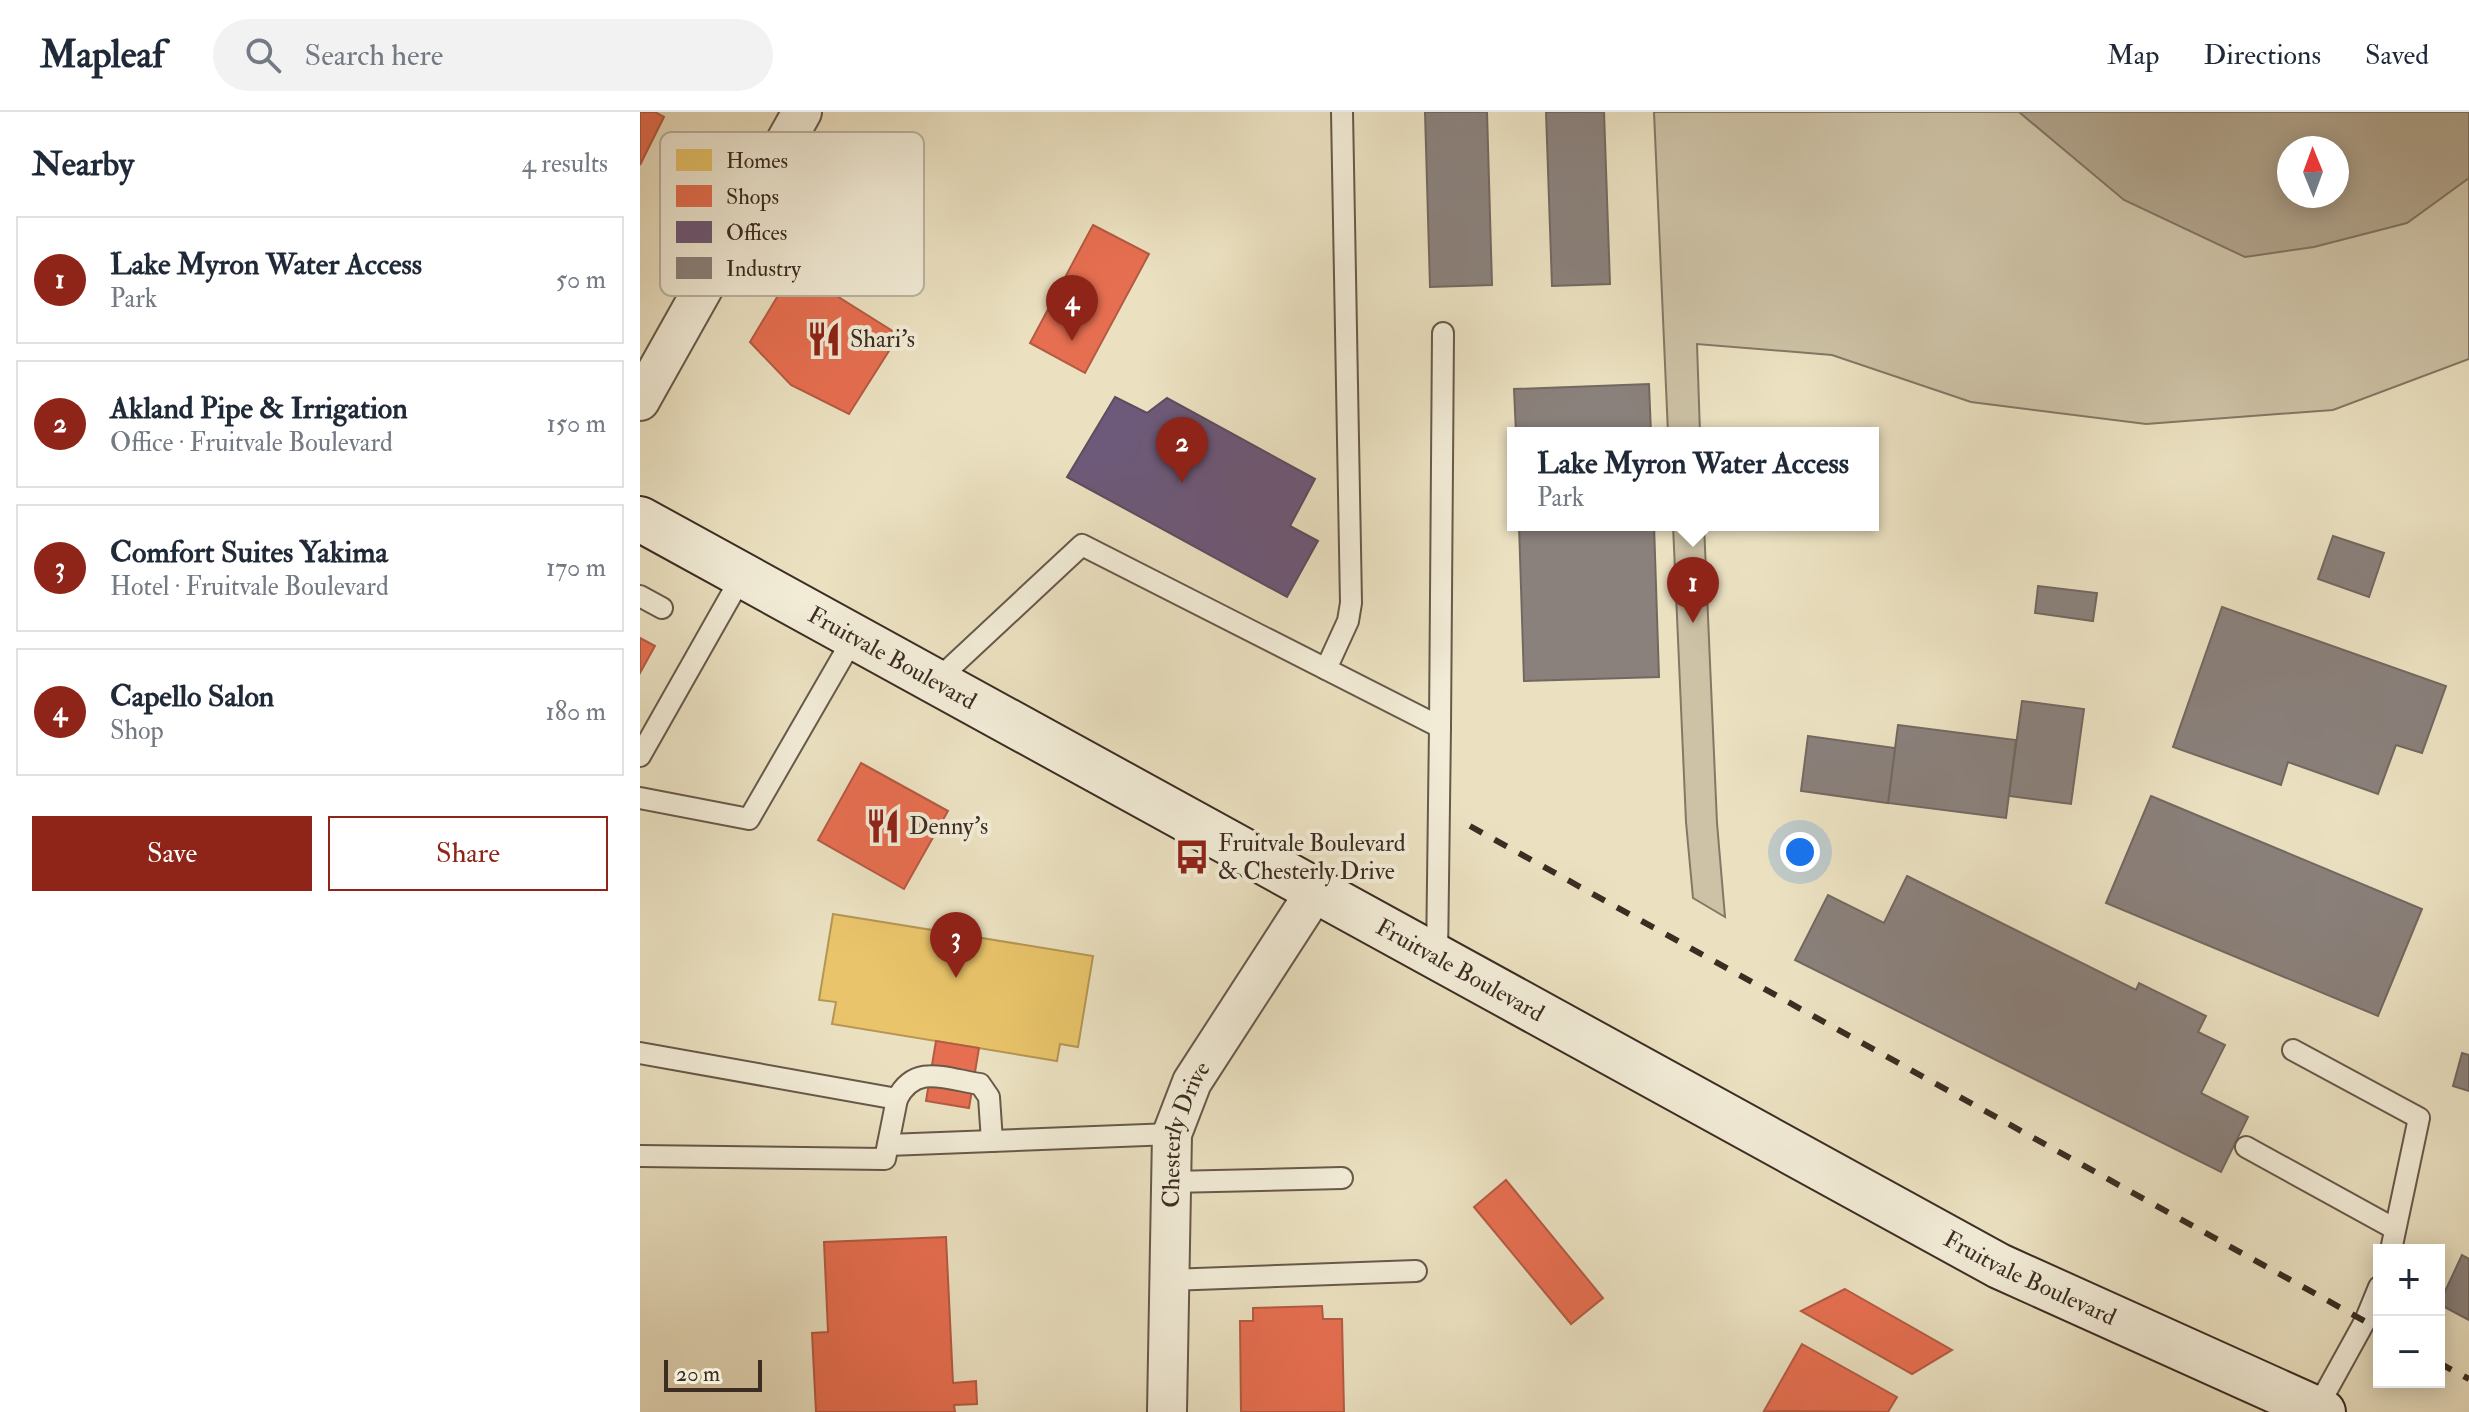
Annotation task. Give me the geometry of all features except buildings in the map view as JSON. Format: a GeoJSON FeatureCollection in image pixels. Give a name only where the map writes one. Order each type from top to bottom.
{"type":"FeatureCollection","features":[{"type":"Feature","properties":{"kind":"main road","name":"Fruitvale Boulevard"},"geometry":{"type":"LineString","coordinates":[[640,519],[1999,1266],[2310,1407]]}},
{"type":"Feature","properties":{"kind":"street"},"geometry":{"type":"LineString","coordinates":[[791,132],[802,112]]}},
{"type":"Feature","properties":{"kind":"street"},"geometry":{"type":"LineString","coordinates":[[640,401],[699,296]]}},
{"type":"Feature","properties":{"kind":"street","name":"Chesterly Drive"},"geometry":{"type":"LineString","coordinates":[[1167,1412],[1172,1134],[1192,1082],[1315,892]]}},
{"type":"Feature","properties":{"kind":"lane"},"geometry":{"type":"LineString","coordinates":[[1326,669],[1348,621],[1351,603],[1342,112]]}},
{"type":"Feature","properties":{"kind":"lane"},"geometry":{"type":"LineString","coordinates":[[1437,959],[1443,333]]}},
{"type":"Feature","properties":{"kind":"lane"},"geometry":{"type":"LineString","coordinates":[[935,682],[1082,545],[1440,727]]}},
{"type":"Feature","properties":{"kind":"lane"},"geometry":{"type":"LineString","coordinates":[[640,756],[742,576]]}},
{"type":"Feature","properties":{"kind":"lane"},"geometry":{"type":"LineString","coordinates":[[640,596],[662,608]]}},
{"type":"Feature","properties":{"kind":"lane"},"geometry":{"type":"LineString","coordinates":[[640,798],[749,819],[854,637]]}},
{"type":"Feature","properties":{"kind":"lane"},"geometry":{"type":"LineString","coordinates":[[2293,1050],[2419,1118],[2392,1244]]}},
{"type":"Feature","properties":{"kind":"lane"},"geometry":{"type":"LineString","coordinates":[[640,1053],[897,1099]]}},
{"type":"Feature","properties":{"kind":"lane"},"geometry":{"type":"LineString","coordinates":[[640,1156],[885,1159],[897,1099],[905,1084],[922,1076],[980,1084],[989,1097],[992,1141]]}},
{"type":"Feature","properties":{"kind":"lane"},"geometry":{"type":"LineString","coordinates":[[888,1145],[1172,1134]]}},
{"type":"Feature","properties":{"kind":"lane"},"geometry":{"type":"LineString","coordinates":[[2246,1147],[2395,1229]]}},
{"type":"Feature","properties":{"kind":"lane"},"geometry":{"type":"LineString","coordinates":[[1171,1182],[1342,1178]]}},
{"type":"Feature","properties":{"kind":"lane"},"geometry":{"type":"LineString","coordinates":[[1169,1280],[1416,1271]]}},
{"type":"Feature","properties":{"kind":"lane"},"geometry":{"type":"LineString","coordinates":[[2310,1407],[2365,1321],[2373,1302]]}},
{"type":"Feature","properties":{"kind":"shaded area"},"geometry":{"type":"Polygon","coordinates":[[[1654,112],[2469,112],[2469,359],[2333,410],[2146,424],[1971,402],[1832,355],[1697,344],[1700,427],[1668,427],[1654,112]]]}},
{"type":"Feature","properties":{"kind":"shaded area"},"geometry":{"type":"Polygon","coordinates":[[[2019,112],[2469,112],[2469,178],[2407,223],[2314,247],[2245,257],[2124,200],[2019,112]]]}},
{"type":"Feature","properties":{"kind":"shaded area"},"geometry":{"type":"Polygon","coordinates":[[[1673,531],[1704,531],[1717,823],[1725,917],[1693,898],[1686,822],[1673,531]]]}},
{"type":"Feature","properties":{"kind":"railway"},"geometry":{"type":"LineString","coordinates":[[1470,826],[2373,1326]]}},
{"type":"Feature","properties":{"kind":"railway"},"geometry":{"type":"LineString","coordinates":[[2445,1366],[2469,1379]]}},
{"type":"Feature","properties":{"kind":"place","name":"Shari's"},"geometry":{"type":"Point","coordinates":[824,339]}},
{"type":"Feature","properties":{"kind":"place","name":"Capello Salon"},"geometry":{"type":"Point","coordinates":[1072,341]}},
{"type":"Feature","properties":{"kind":"place","name":"Akland Pipe & Irrigation"},"geometry":{"type":"Point","coordinates":[1182,483]}},
{"type":"Feature","properties":{"kind":"place","name":"Lake Myron Water Access"},"geometry":{"type":"Point","coordinates":[1693,623]}},
{"type":"Feature","properties":{"kind":"place","name":"Denny's"},"geometry":{"type":"Point","coordinates":[883,826]}},
{"type":"Feature","properties":{"kind":"place","name":"Fruitvale Boulevard & Chesterly Drive"},"geometry":{"type":"Point","coordinates":[1192,857]}},
{"type":"Feature","properties":{"kind":"place","name":"Comfort Suites Yakima"},"geometry":{"type":"Point","coordinates":[956,978]}}]}
